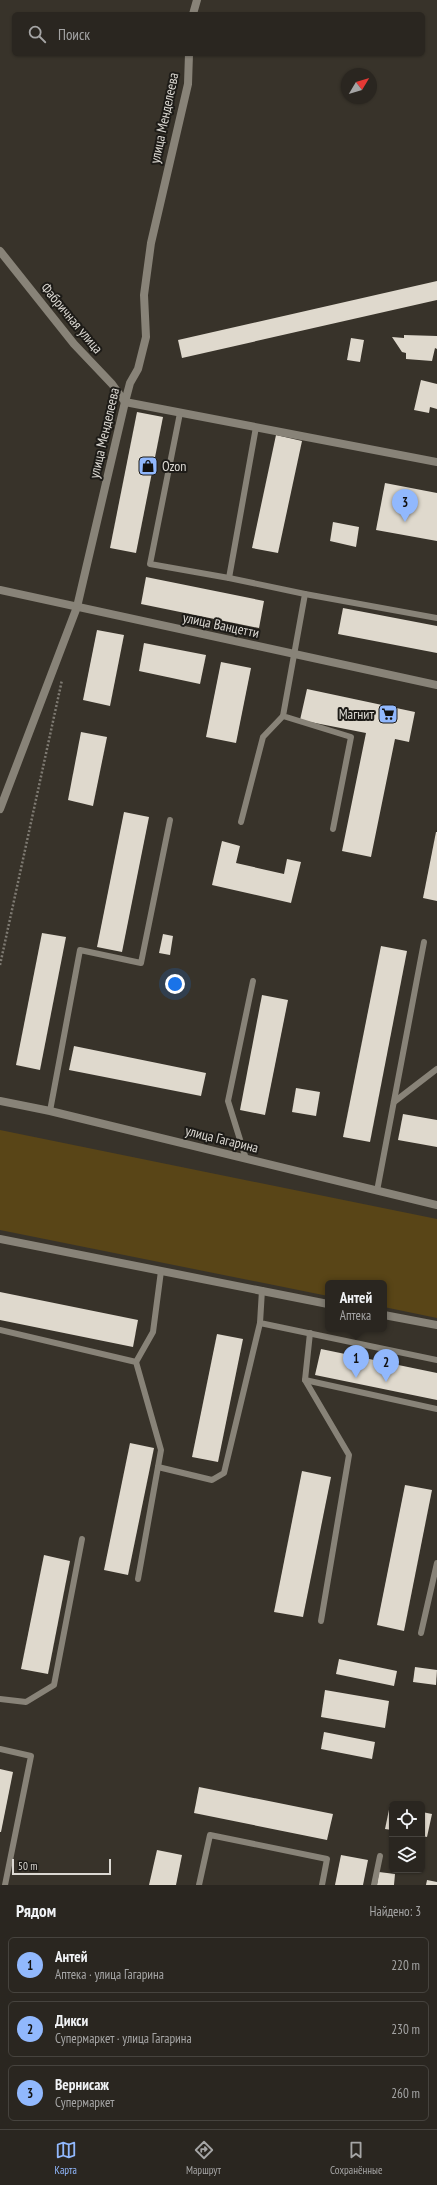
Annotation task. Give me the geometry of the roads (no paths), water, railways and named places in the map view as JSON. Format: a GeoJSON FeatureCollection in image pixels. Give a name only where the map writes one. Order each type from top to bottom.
{"type":"FeatureCollection","features":[{"type":"Feature","properties":{"kind":"street"},"geometry":{"type":"LineString","coordinates":[[194,12],[197,0]]}},
{"type":"Feature","properties":{"kind":"street","name":"улица Менделеева"},"geometry":{"type":"LineString","coordinates":[[0,809],[77,607],[125,402],[130,383],[138,369],[146,337],[144,295],[151,243],[188,84],[189,56]]}},
{"type":"Feature","properties":{"kind":"street","name":"Фабричная улица"},"geometry":{"type":"LineString","coordinates":[[0,251],[74,344],[112,384],[125,402]]}},
{"type":"Feature","properties":{"kind":"street"},"geometry":{"type":"LineString","coordinates":[[125,402],[437,462]]}},
{"type":"Feature","properties":{"kind":"street","name":"улица Ванцетти"},"geometry":{"type":"LineString","coordinates":[[0,590],[437,685]]}},
{"type":"Feature","properties":{"kind":"street","name":"улица Гагарина"},"geometry":{"type":"LineString","coordinates":[[0,1102],[50,1111],[437,1205]]}},
{"type":"Feature","properties":{"kind":"street"},"geometry":{"type":"LineString","coordinates":[[0,1239],[325,1303]]}},
{"type":"Feature","properties":{"kind":"street"},"geometry":{"type":"LineString","coordinates":[[387,1316],[437,1325]]}},
{"type":"Feature","properties":{"kind":"lane"},"geometry":{"type":"LineString","coordinates":[[180,413],[150,564],[437,618]]}},
{"type":"Feature","properties":{"kind":"lane"},"geometry":{"type":"LineString","coordinates":[[229,578],[256,427]]}},
{"type":"Feature","properties":{"kind":"lane"},"geometry":{"type":"LineString","coordinates":[[241,822],[263,737],[283,716],[305,594]]}},
{"type":"Feature","properties":{"kind":"lane"},"geometry":{"type":"LineString","coordinates":[[283,716],[351,737],[333,829]]}},
{"type":"Feature","properties":{"kind":"lane"},"geometry":{"type":"LineString","coordinates":[[50,1111],[80,950],[141,963],[170,820]]}},
{"type":"Feature","properties":{"kind":"lane"},"geometry":{"type":"LineString","coordinates":[[377,1191],[424,942]]}},
{"type":"Feature","properties":{"kind":"lane"},"geometry":{"type":"LineString","coordinates":[[246,1159],[228,1101],[253,981]]}},
{"type":"Feature","properties":{"kind":"lane"},"geometry":{"type":"LineString","coordinates":[[394,1102],[437,1068]]}},
{"type":"Feature","properties":{"kind":"lane"},"geometry":{"type":"LineString","coordinates":[[138,1579],[160,1450],[136,1362],[154,1332],[162,1271]]}},
{"type":"Feature","properties":{"kind":"lane"},"geometry":{"type":"LineString","coordinates":[[158,1467],[212,1480],[224,1473],[260,1323],[262,1290]]}},
{"type":"Feature","properties":{"kind":"lane"},"geometry":{"type":"LineString","coordinates":[[260,1323],[437,1360]]}},
{"type":"Feature","properties":{"kind":"lane"},"geometry":{"type":"LineString","coordinates":[[0,1332],[136,1362]]}},
{"type":"Feature","properties":{"kind":"lane"},"geometry":{"type":"LineString","coordinates":[[310,1333],[305,1380],[349,1455],[321,1621]]}},
{"type":"Feature","properties":{"kind":"lane"},"geometry":{"type":"LineString","coordinates":[[305,1380],[437,1409]]}},
{"type":"Feature","properties":{"kind":"lane"},"geometry":{"type":"LineString","coordinates":[[0,1699],[26,1702],[54,1685],[82,1539]]}},
{"type":"Feature","properties":{"kind":"lane"},"geometry":{"type":"LineString","coordinates":[[422,1633],[437,1563]]}},
{"type":"Feature","properties":{"kind":"lane"},"geometry":{"type":"LineString","coordinates":[[0,1749],[31,1756],[5,1885]]}},
{"type":"Feature","properties":{"kind":"lane"},"geometry":{"type":"LineString","coordinates":[[199,1885],[210,1835],[327,1859],[322,1885]]}},
{"type":"Feature","properties":{"kind":"lane"},"geometry":{"type":"LineString","coordinates":[[374,1885],[380,1856]]}},
{"type":"Feature","properties":{"kind":"place","name":"Ozon"},"geometry":{"type":"Point","coordinates":[148,466]}},
{"type":"Feature","properties":{"kind":"place","name":"Вернисаж"},"geometry":{"type":"Point","coordinates":[405,522]}},
{"type":"Feature","properties":{"kind":"place","name":"Магнит"},"geometry":{"type":"Point","coordinates":[388,714]}},
{"type":"Feature","properties":{"kind":"place","name":"Антей"},"geometry":{"type":"Point","coordinates":[356,1378]}},
{"type":"Feature","properties":{"kind":"place","name":"Дикси"},"geometry":{"type":"Point","coordinates":[386,1382]}}]}
